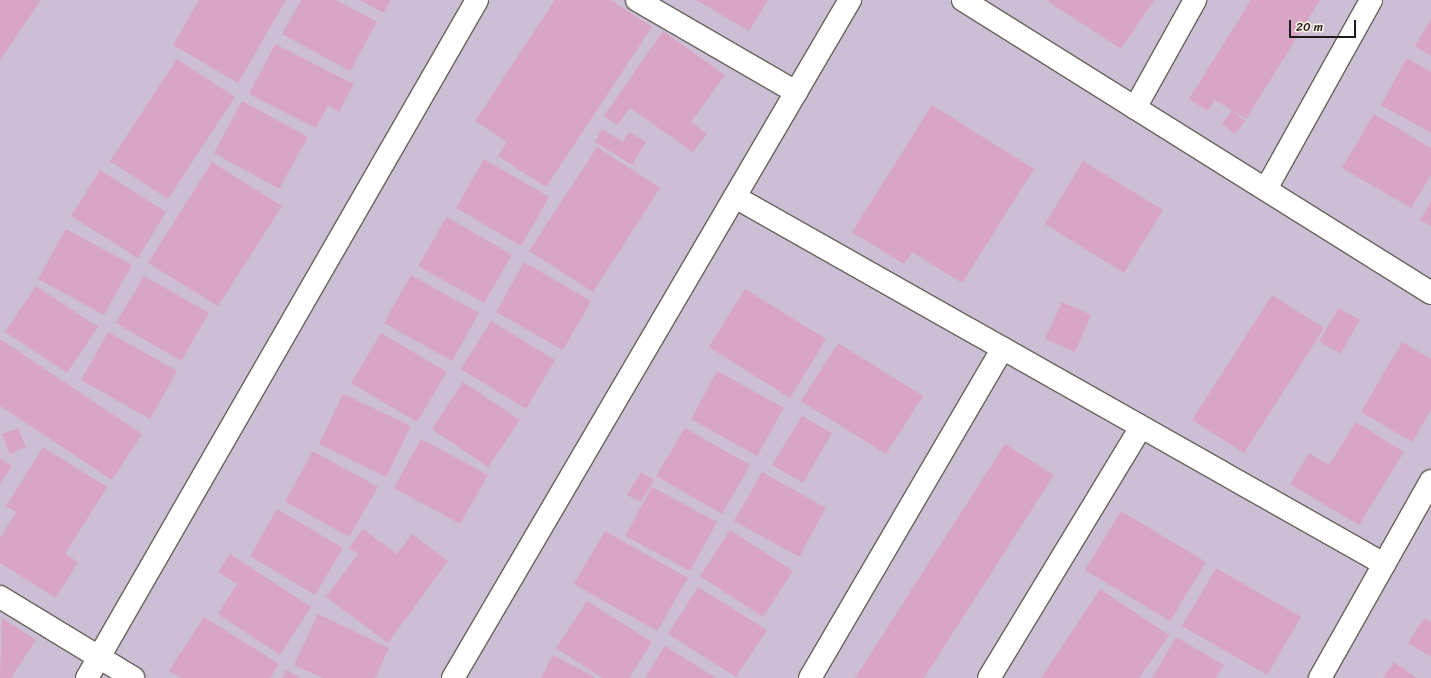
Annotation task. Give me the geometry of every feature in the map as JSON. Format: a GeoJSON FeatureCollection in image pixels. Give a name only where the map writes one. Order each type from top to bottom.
{"type":"FeatureCollection","features":[{"type":"Feature","properties":{"kind":"street"},"geometry":{"type":"LineString","coordinates":[[87,678],[477,0]]}},
{"type":"Feature","properties":{"kind":"street"},"geometry":{"type":"LineString","coordinates":[[637,0],[796,92]]}},
{"type":"Feature","properties":{"kind":"street"},"geometry":{"type":"LineString","coordinates":[[453,678],[850,0]]}},
{"type":"Feature","properties":{"kind":"street"},"geometry":{"type":"LineString","coordinates":[[963,0],[1431,293]]}},
{"type":"Feature","properties":{"kind":"street"},"geometry":{"type":"LineString","coordinates":[[1135,108],[1195,0]]}},
{"type":"Feature","properties":{"kind":"street"},"geometry":{"type":"LineString","coordinates":[[1266,190],[1371,0]]}},
{"type":"Feature","properties":{"kind":"street"},"geometry":{"type":"LineString","coordinates":[[735,197],[1384,564]]}},
{"type":"Feature","properties":{"kind":"street"},"geometry":{"type":"LineString","coordinates":[[810,678],[1003,348]]}},
{"type":"Feature","properties":{"kind":"street"},"geometry":{"type":"LineString","coordinates":[[988,678],[1141,427]]}},
{"type":"Feature","properties":{"kind":"street"},"geometry":{"type":"LineString","coordinates":[[1320,678],[1431,481]]}},
{"type":"Feature","properties":{"kind":"street"},"geometry":{"type":"LineString","coordinates":[[0,597],[133,678]]}},
{"type":"Feature","properties":{"kind":"shaded area"},"geometry":{"type":"Polygon","coordinates":[[[0,0],[1431,0],[1431,678],[0,678],[0,0]]]}},
{"type":"Feature","properties":{"kind":"building"},"geometry":{"type":"Polygon","coordinates":[[[0,0],[41,0],[0,60],[0,0]]]}},
{"type":"Feature","properties":{"kind":"building"},"geometry":{"type":"Polygon","coordinates":[[[199,0],[286,0],[238,83],[173,45],[199,0]]]}},
{"type":"Feature","properties":{"kind":"building"},"geometry":{"type":"Polygon","coordinates":[[[301,0],[336,0],[377,22],[350,71],[282,34],[301,0]]]}},
{"type":"Feature","properties":{"kind":"building"},"geometry":{"type":"Polygon","coordinates":[[[360,0],[391,0],[383,13],[360,0]]]}},
{"type":"Feature","properties":{"kind":"building"},"geometry":{"type":"Polygon","coordinates":[[[555,0],[611,0],[652,27],[546,187],[498,156],[507,142],[475,121],[555,0]]]}},
{"type":"Feature","properties":{"kind":"building"},"geometry":{"type":"Polygon","coordinates":[[[696,0],[768,0],[749,31],[696,0]]]}},
{"type":"Feature","properties":{"kind":"building"},"geometry":{"type":"Polygon","coordinates":[[[1046,0],[1154,0],[1121,49],[1046,0]]]}},
{"type":"Feature","properties":{"kind":"building"},"geometry":{"type":"Polygon","coordinates":[[[1251,0],[1320,0],[1246,119],[1215,100],[1208,111],[1189,99],[1251,0]]]}},
{"type":"Feature","properties":{"kind":"building"},"geometry":{"type":"Polygon","coordinates":[[[1431,19],[1431,56],[1415,46],[1431,19]]]}},
{"type":"Feature","properties":{"kind":"building"},"geometry":{"type":"Polygon","coordinates":[[[663,31],[725,75],[691,122],[707,134],[693,152],[630,108],[617,125],[604,116],[663,31]]]}},
{"type":"Feature","properties":{"kind":"building"},"geometry":{"type":"Polygon","coordinates":[[[275,44],[354,84],[339,112],[328,105],[316,128],[249,94],[275,44]]]}},
{"type":"Feature","properties":{"kind":"building"},"geometry":{"type":"Polygon","coordinates":[[[1407,58],[1431,72],[1431,133],[1381,105],[1407,58]]]}},
{"type":"Feature","properties":{"kind":"building"},"geometry":{"type":"Polygon","coordinates":[[[177,59],[235,97],[168,199],[110,161],[177,59]]]}},
{"type":"Feature","properties":{"kind":"building"},"geometry":{"type":"Polygon","coordinates":[[[242,101],[308,137],[279,189],[214,153],[242,101]]]}},
{"type":"Feature","properties":{"kind":"building"},"geometry":{"type":"Polygon","coordinates":[[[932,105],[1034,169],[962,283],[912,252],[904,264],[852,232],[932,105]]]}},
{"type":"Feature","properties":{"kind":"building"},"geometry":{"type":"Polygon","coordinates":[[[1232,111],[1245,121],[1235,134],[1222,124],[1232,111]]]}},
{"type":"Feature","properties":{"kind":"building"},"geometry":{"type":"Polygon","coordinates":[[[1374,114],[1431,148],[1431,175],[1411,208],[1342,168],[1374,114]]]}},
{"type":"Feature","properties":{"kind":"building"},"geometry":{"type":"Polygon","coordinates":[[[602,129],[623,142],[629,132],[646,142],[632,165],[595,142],[602,129]]]}},
{"type":"Feature","properties":{"kind":"building"},"geometry":{"type":"Polygon","coordinates":[[[597,147],[660,188],[593,292],[529,251],[597,147]]]}},
{"type":"Feature","properties":{"kind":"building"},"geometry":{"type":"Polygon","coordinates":[[[484,159],[549,197],[521,246],[456,208],[484,159]]]}},
{"type":"Feature","properties":{"kind":"building"},"geometry":{"type":"Polygon","coordinates":[[[1083,161],[1163,210],[1124,273],[1045,224],[1083,161]]]}},
{"type":"Feature","properties":{"kind":"building"},"geometry":{"type":"Polygon","coordinates":[[[212,162],[282,206],[218,306],[148,263],[212,162]]]}},
{"type":"Feature","properties":{"kind":"building"},"geometry":{"type":"Polygon","coordinates":[[[100,170],[166,212],[138,258],[71,216],[100,170]]]}},
{"type":"Feature","properties":{"kind":"building"},"geometry":{"type":"Polygon","coordinates":[[[1431,201],[1431,226],[1420,220],[1431,201]]]}},
{"type":"Feature","properties":{"kind":"building"},"geometry":{"type":"Polygon","coordinates":[[[447,217],[512,255],[484,303],[418,266],[447,217]]]}},
{"type":"Feature","properties":{"kind":"building"},"geometry":{"type":"Polygon","coordinates":[[[66,229],[132,265],[104,315],[38,279],[66,229]]]}},
{"type":"Feature","properties":{"kind":"building"},"geometry":{"type":"Polygon","coordinates":[[[524,262],[591,301],[563,350],[496,312],[524,262]]]}},
{"type":"Feature","properties":{"kind":"building"},"geometry":{"type":"Polygon","coordinates":[[[411,275],[479,313],[452,361],[384,323],[411,275]]]}},
{"type":"Feature","properties":{"kind":"building"},"geometry":{"type":"Polygon","coordinates":[[[144,276],[209,313],[181,361],[116,323],[144,276]]]}},
{"type":"Feature","properties":{"kind":"building"},"geometry":{"type":"Polygon","coordinates":[[[36,286],[98,327],[67,373],[5,332],[36,286]]]}},
{"type":"Feature","properties":{"kind":"building"},"geometry":{"type":"Polygon","coordinates":[[[745,289],[826,339],[790,398],[709,347],[745,289]]]}},
{"type":"Feature","properties":{"kind":"building"},"geometry":{"type":"Polygon","coordinates":[[[1272,295],[1324,328],[1244,453],[1192,420],[1272,295]]]}},
{"type":"Feature","properties":{"kind":"building"},"geometry":{"type":"Polygon","coordinates":[[[1062,302],[1091,315],[1075,352],[1045,339],[1062,302]]]}},
{"type":"Feature","properties":{"kind":"building"},"geometry":{"type":"Polygon","coordinates":[[[1339,308],[1360,320],[1340,354],[1319,341],[1339,308]]]}},
{"type":"Feature","properties":{"kind":"building"},"geometry":{"type":"Polygon","coordinates":[[[491,321],[555,360],[526,409],[461,369],[491,321]]]}},
{"type":"Feature","properties":{"kind":"building"},"geometry":{"type":"Polygon","coordinates":[[[108,332],[177,371],[150,419],[81,380],[108,332]]]}},
{"type":"Feature","properties":{"kind":"building"},"geometry":{"type":"Polygon","coordinates":[[[381,333],[447,372],[417,422],[351,383],[381,333]]]}},
{"type":"Feature","properties":{"kind":"building"},"geometry":{"type":"Polygon","coordinates":[[[0,339],[142,434],[112,480],[0,406],[0,339]]]}},
{"type":"Feature","properties":{"kind":"building"},"geometry":{"type":"Polygon","coordinates":[[[1402,342],[1431,359],[1431,410],[1412,442],[1361,412],[1402,342]]]}},
{"type":"Feature","properties":{"kind":"building"},"geometry":{"type":"Polygon","coordinates":[[[838,343],[923,396],[886,454],[801,401],[838,343]]]}},
{"type":"Feature","properties":{"kind":"building"},"geometry":{"type":"Polygon","coordinates":[[[717,371],[784,408],[757,456],[691,419],[717,371]]]}},
{"type":"Feature","properties":{"kind":"building"},"geometry":{"type":"Polygon","coordinates":[[[463,382],[520,420],[488,467],[432,429],[463,382]]]}},
{"type":"Feature","properties":{"kind":"building"},"geometry":{"type":"Polygon","coordinates":[[[343,394],[411,426],[386,477],[319,444],[343,394]]]}},
{"type":"Feature","properties":{"kind":"building"},"geometry":{"type":"Polygon","coordinates":[[[802,416],[832,433],[803,483],[772,465],[802,416]]]}},
{"type":"Feature","properties":{"kind":"building"},"geometry":{"type":"Polygon","coordinates":[[[1356,422],[1404,452],[1359,525],[1290,484],[1309,453],[1329,465],[1356,422]]]}},
{"type":"Feature","properties":{"kind":"building"},"geometry":{"type":"Polygon","coordinates":[[[18,428],[26,447],[10,454],[2,434],[18,428]]]}},
{"type":"Feature","properties":{"kind":"building"},"geometry":{"type":"Polygon","coordinates":[[[685,428],[750,465],[722,514],[656,476],[685,428]]]}},
{"type":"Feature","properties":{"kind":"building"},"geometry":{"type":"Polygon","coordinates":[[[421,439],[488,475],[460,524],[394,488],[421,439]]]}},
{"type":"Feature","properties":{"kind":"building"},"geometry":{"type":"Polygon","coordinates":[[[1005,444],[1054,475],[924,678],[855,678],[1005,444]]]}},
{"type":"Feature","properties":{"kind":"building"},"geometry":{"type":"Polygon","coordinates":[[[43,447],[107,487],[65,554],[78,562],[56,598],[0,563],[0,538],[16,512],[6,506],[43,447]]]}},
{"type":"Feature","properties":{"kind":"building"},"geometry":{"type":"Polygon","coordinates":[[[313,451],[378,487],[349,537],[285,501],[313,451]]]}},
{"type":"Feature","properties":{"kind":"building"},"geometry":{"type":"Polygon","coordinates":[[[0,458],[12,466],[0,483],[0,458]]]}},
{"type":"Feature","properties":{"kind":"building"},"geometry":{"type":"Polygon","coordinates":[[[641,472],[654,480],[641,502],[627,495],[641,472]]]}},
{"type":"Feature","properties":{"kind":"building"},"geometry":{"type":"Polygon","coordinates":[[[762,472],[826,508],[799,557],[734,521],[762,472]]]}},
{"type":"Feature","properties":{"kind":"building"},"geometry":{"type":"Polygon","coordinates":[[[652,487],[717,522],[690,571],[625,536],[652,487]]]}},
{"type":"Feature","properties":{"kind":"building"},"geometry":{"type":"Polygon","coordinates":[[[277,509],[343,548],[315,595],[250,556],[277,509]]]}},
{"type":"Feature","properties":{"kind":"building"},"geometry":{"type":"Polygon","coordinates":[[[1121,511],[1206,562],[1170,621],[1085,570],[1121,511]]]}},
{"type":"Feature","properties":{"kind":"building"},"geometry":{"type":"Polygon","coordinates":[[[363,529],[397,554],[412,534],[448,561],[388,643],[326,597],[358,554],[349,548],[363,529]]]}},
{"type":"Feature","properties":{"kind":"building"},"geometry":{"type":"Polygon","coordinates":[[[730,530],[793,571],[763,617],[700,576],[730,530]]]}},
{"type":"Feature","properties":{"kind":"building"},"geometry":{"type":"Polygon","coordinates":[[[605,531],[688,578],[657,631],[574,584],[605,531]]]}},
{"type":"Feature","properties":{"kind":"building"},"geometry":{"type":"Polygon","coordinates":[[[230,554],[311,607],[280,655],[218,614],[237,584],[218,572],[230,554]]]}},
{"type":"Feature","properties":{"kind":"building"},"geometry":{"type":"Polygon","coordinates":[[[1216,568],[1301,617],[1267,675],[1182,626],[1216,568]]]}},
{"type":"Feature","properties":{"kind":"building"},"geometry":{"type":"Polygon","coordinates":[[[698,587],[767,630],[736,677],[668,634],[698,587]]]}},
{"type":"Feature","properties":{"kind":"building"},"geometry":{"type":"Polygon","coordinates":[[[1100,589],[1169,635],[1139,678],[1041,678],[1100,589]]]}},
{"type":"Feature","properties":{"kind":"building"},"geometry":{"type":"Polygon","coordinates":[[[587,601],[652,642],[629,678],[603,678],[556,648],[587,601]]]}},
{"type":"Feature","properties":{"kind":"building"},"geometry":{"type":"Polygon","coordinates":[[[318,614],[389,648],[375,678],[323,678],[294,665],[318,614]]]}},
{"type":"Feature","properties":{"kind":"building"},"geometry":{"type":"Polygon","coordinates":[[[204,617],[279,664],[270,678],[181,678],[169,671],[204,617]]]}},
{"type":"Feature","properties":{"kind":"building"},"geometry":{"type":"Polygon","coordinates":[[[2,618],[36,640],[11,678],[0,678],[2,618]]]}},
{"type":"Feature","properties":{"kind":"building"},"geometry":{"type":"Polygon","coordinates":[[[1424,618],[1431,622],[1431,657],[1408,643],[1424,618]]]}},
{"type":"Feature","properties":{"kind":"building"},"geometry":{"type":"Polygon","coordinates":[[[1176,637],[1224,665],[1216,678],[1152,678],[1176,637]]]}},
{"type":"Feature","properties":{"kind":"building"},"geometry":{"type":"Polygon","coordinates":[[[665,646],[716,678],[645,678],[665,646]]]}},
{"type":"Feature","properties":{"kind":"building"},"geometry":{"type":"Polygon","coordinates":[[[553,655],[596,678],[541,678],[553,655]]]}},
{"type":"Feature","properties":{"kind":"building"},"geometry":{"type":"Polygon","coordinates":[[[1394,662],[1417,678],[1383,678],[1394,662]]]}},
{"type":"Feature","properties":{"kind":"building"},"geometry":{"type":"Polygon","coordinates":[[[286,670],[300,678],[282,678],[286,670]]]}}]}
